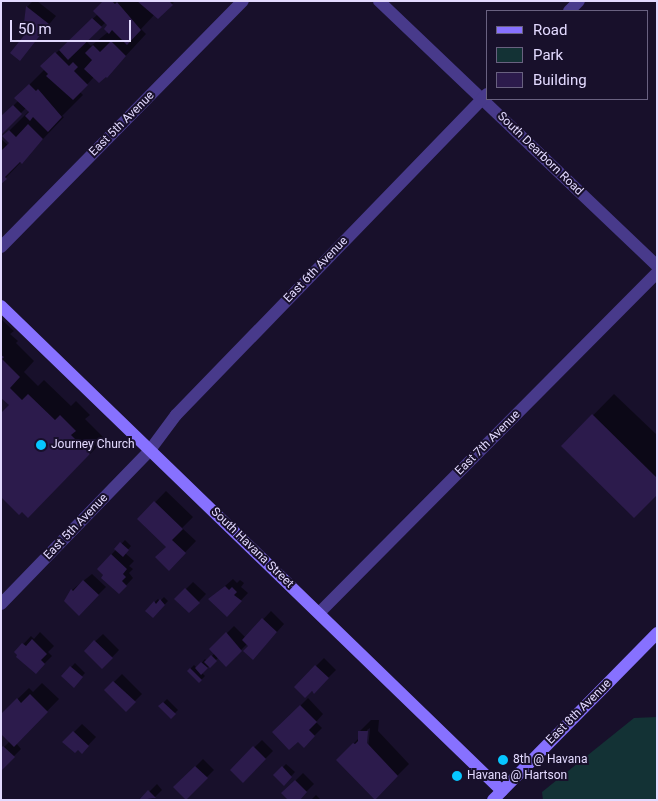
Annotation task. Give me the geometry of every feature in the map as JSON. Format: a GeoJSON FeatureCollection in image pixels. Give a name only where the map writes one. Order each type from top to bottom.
{"type":"FeatureCollection","features":[{"type":"Feature","properties":{"kind":"street","name":"East 5th Avenue"},"geometry":{"type":"LineString","coordinates":[[1,247],[243,1]]}},
{"type":"Feature","properties":{"kind":"street","name":"South Dearborn Road"},"geometry":{"type":"LineString","coordinates":[[379,1],[484,96]]}},
{"type":"Feature","properties":{"kind":"street"},"geometry":{"type":"LineString","coordinates":[[570,10],[579,1]]}},
{"type":"Feature","properties":{"kind":"street","name":"East 6th Avenue"},"geometry":{"type":"LineString","coordinates":[[150,450],[176,415],[484,96]]}},
{"type":"Feature","properties":{"kind":"street","name":"South Dearborn Road"},"geometry":{"type":"LineString","coordinates":[[488,100],[657,266]]}},
{"type":"Feature","properties":{"kind":"street","name":"East 7th Avenue"},"geometry":{"type":"LineString","coordinates":[[319,613],[657,273]]}},
{"type":"Feature","properties":{"kind":"street","name":"South Havana Street"},"geometry":{"type":"LineString","coordinates":[[1,306],[319,613],[497,795]]}},
{"type":"Feature","properties":{"kind":"street","name":"East 5th Avenue"},"geometry":{"type":"LineString","coordinates":[[1,604],[150,450]]}},
{"type":"Feature","properties":{"kind":"street","name":"East 8th Avenue"},"geometry":{"type":"LineString","coordinates":[[497,795],[657,633]]}},
{"type":"Feature","properties":{"kind":"green space"},"geometry":{"type":"Polygon","coordinates":[[[657,717],[657,800],[543,800],[542,792],[634,718],[657,717]]]}},
{"type":"Feature","properties":{"kind":"building"},"geometry":{"type":"Polygon","coordinates":[[[103,1],[112,1],[115,4],[117,2],[141,30],[127,45],[112,30],[109,34],[104,29],[107,25],[93,11],[103,1]]]}},
{"type":"Feature","properties":{"kind":"building"},"geometry":{"type":"Polygon","coordinates":[[[137,1],[169,1],[173,5],[158,19],[137,1]]]}},
{"type":"Feature","properties":{"kind":"building"},"geometry":{"type":"Polygon","coordinates":[[[26,6],[49,24],[20,61],[10,53],[30,28],[24,23],[26,6]]]}},
{"type":"Feature","properties":{"kind":"building"},"geometry":{"type":"Polygon","coordinates":[[[92,18],[102,27],[68,60],[59,50],[92,18]]]}},
{"type":"Feature","properties":{"kind":"building"},"geometry":{"type":"Polygon","coordinates":[[[111,41],[126,56],[107,78],[99,83],[84,69],[92,60],[85,53],[93,45],[100,52],[111,41]]]}},
{"type":"Feature","properties":{"kind":"building"},"geometry":{"type":"Polygon","coordinates":[[[55,52],[69,66],[73,62],[78,67],[74,71],[88,85],[73,100],[46,76],[48,74],[40,66],[55,52]]]}},
{"type":"Feature","properties":{"kind":"building"},"geometry":{"type":"Polygon","coordinates":[[[29,84],[36,91],[38,89],[62,117],[48,132],[33,117],[30,121],[25,116],[29,112],[14,98],[29,84]]]}},
{"type":"Feature","properties":{"kind":"building"},"geometry":{"type":"Polygon","coordinates":[[[13,105],[22,114],[1,135],[1,116],[13,105]]]}},
{"type":"Feature","properties":{"kind":"building"},"geometry":{"type":"Polygon","coordinates":[[[28,124],[43,139],[22,164],[20,162],[5,177],[7,179],[1,184],[1,151],[9,143],[2,136],[9,130],[16,137],[28,124]]]}},
{"type":"Feature","properties":{"kind":"building","name":"Journey Church"},"geometry":{"type":"Polygon","coordinates":[[[1,355],[4,357],[2,359],[20,377],[10,388],[22,400],[28,394],[55,420],[60,415],[76,431],[71,435],[90,454],[28,518],[22,512],[19,515],[1,497],[1,413],[9,405],[1,398],[1,355]]]}},
{"type":"Feature","properties":{"kind":"building"},"geometry":{"type":"Polygon","coordinates":[[[592,414],[657,478],[657,495],[634,518],[561,446],[592,414]]]}},
{"type":"Feature","properties":{"kind":"building"},"geometry":{"type":"Polygon","coordinates":[[[154,501],[183,529],[172,540],[186,553],[169,571],[155,557],[166,547],[137,519],[154,501]]]}},
{"type":"Feature","properties":{"kind":"building"},"geometry":{"type":"Polygon","coordinates":[[[120,542],[129,550],[123,557],[114,549],[120,542]]]}},
{"type":"Feature","properties":{"kind":"building"},"geometry":{"type":"Polygon","coordinates":[[[111,554],[127,569],[123,574],[126,577],[122,581],[127,586],[119,594],[101,578],[103,575],[97,569],[111,554]]]}},
{"type":"Feature","properties":{"kind":"building"},"geometry":{"type":"Polygon","coordinates":[[[83,580],[99,595],[79,616],[64,601],[71,589],[73,591],[83,580]]]}},
{"type":"Feature","properties":{"kind":"building"},"geometry":{"type":"Polygon","coordinates":[[[225,586],[229,590],[232,587],[237,592],[234,595],[242,601],[227,617],[208,599],[225,586]]]}},
{"type":"Feature","properties":{"kind":"building"},"geometry":{"type":"Polygon","coordinates":[[[185,588],[200,603],[189,613],[174,599],[185,588]]]}},
{"type":"Feature","properties":{"kind":"building"},"geometry":{"type":"Polygon","coordinates":[[[160,599],[165,605],[153,618],[145,611],[154,601],[156,604],[160,599]]]}},
{"type":"Feature","properties":{"kind":"building"},"geometry":{"type":"Polygon","coordinates":[[[262,618],[277,632],[253,660],[243,651],[248,646],[242,640],[262,618]]]}},
{"type":"Feature","properties":{"kind":"building"},"geometry":{"type":"Polygon","coordinates":[[[226,632],[242,651],[226,667],[209,649],[226,632]]]}},
{"type":"Feature","properties":{"kind":"building"},"geometry":{"type":"Polygon","coordinates":[[[32,639],[47,654],[41,660],[45,664],[36,674],[16,657],[17,655],[14,652],[22,643],[26,646],[32,639]]]}},
{"type":"Feature","properties":{"kind":"building"},"geometry":{"type":"Polygon","coordinates":[[[94,640],[113,658],[102,669],[84,651],[94,640]]]}},
{"type":"Feature","properties":{"kind":"building"},"geometry":{"type":"Polygon","coordinates":[[[211,655],[217,661],[210,668],[204,662],[211,655]]]}},
{"type":"Feature","properties":{"kind":"building"},"geometry":{"type":"Polygon","coordinates":[[[201,662],[208,668],[201,675],[195,668],[201,662]]]}},
{"type":"Feature","properties":{"kind":"building"},"geometry":{"type":"Polygon","coordinates":[[[315,665],[329,678],[314,694],[312,691],[305,698],[294,687],[315,665]]]}},
{"type":"Feature","properties":{"kind":"building"},"geometry":{"type":"Polygon","coordinates":[[[70,666],[83,677],[74,688],[61,676],[70,666]]]}},
{"type":"Feature","properties":{"kind":"building"},"geometry":{"type":"Polygon","coordinates":[[[190,668],[202,680],[199,683],[187,671],[190,668]]]}},
{"type":"Feature","properties":{"kind":"building"},"geometry":{"type":"Polygon","coordinates":[[[113,681],[136,702],[126,712],[104,690],[113,681]]]}},
{"type":"Feature","properties":{"kind":"building"},"geometry":{"type":"Polygon","coordinates":[[[30,694],[48,712],[14,747],[1,734],[1,714],[17,698],[21,703],[30,694]]]}},
{"type":"Feature","properties":{"kind":"building"},"geometry":{"type":"Polygon","coordinates":[[[163,702],[176,714],[171,719],[158,706],[163,702]]]}},
{"type":"Feature","properties":{"kind":"building"},"geometry":{"type":"Polygon","coordinates":[[[300,705],[317,722],[309,730],[315,736],[304,748],[298,742],[289,750],[272,732],[300,705]]]}},
{"type":"Feature","properties":{"kind":"building"},"geometry":{"type":"Polygon","coordinates":[[[73,731],[89,746],[82,754],[78,750],[75,753],[62,742],[73,731]]]}},
{"type":"Feature","properties":{"kind":"building"},"geometry":{"type":"Polygon","coordinates":[[[358,731],[368,731],[367,743],[398,776],[375,800],[336,760],[353,743],[355,744],[358,741],[358,731]]]}},
{"type":"Feature","properties":{"kind":"building"},"geometry":{"type":"Polygon","coordinates":[[[3,746],[15,757],[1,771],[1,748],[3,746]]]}},
{"type":"Feature","properties":{"kind":"building"},"geometry":{"type":"Polygon","coordinates":[[[253,746],[266,759],[243,783],[230,770],[253,746]]]}},
{"type":"Feature","properties":{"kind":"building"},"geometry":{"type":"Polygon","coordinates":[[[195,766],[208,778],[186,800],[173,787],[195,766]]]}},
{"type":"Feature","properties":{"kind":"building"},"geometry":{"type":"Polygon","coordinates":[[[282,766],[292,777],[284,786],[273,775],[282,766]]]}},
{"type":"Feature","properties":{"kind":"building"},"geometry":{"type":"Polygon","coordinates":[[[295,780],[307,792],[300,800],[288,800],[281,793],[295,780]]]}},
{"type":"Feature","properties":{"kind":"building"},"geometry":{"type":"Polygon","coordinates":[[[148,790],[156,798],[139,800],[148,790]]]}},
{"type":"Feature","properties":{"kind":"place","name":"Journey Church"},"geometry":{"type":"Point","coordinates":[41,445]}},
{"type":"Feature","properties":{"kind":"place","name":"8th @ Havana"},"geometry":{"type":"Point","coordinates":[503,760]}},
{"type":"Feature","properties":{"kind":"place","name":"Havana @ Hartson"},"geometry":{"type":"Point","coordinates":[457,776]}}]}
